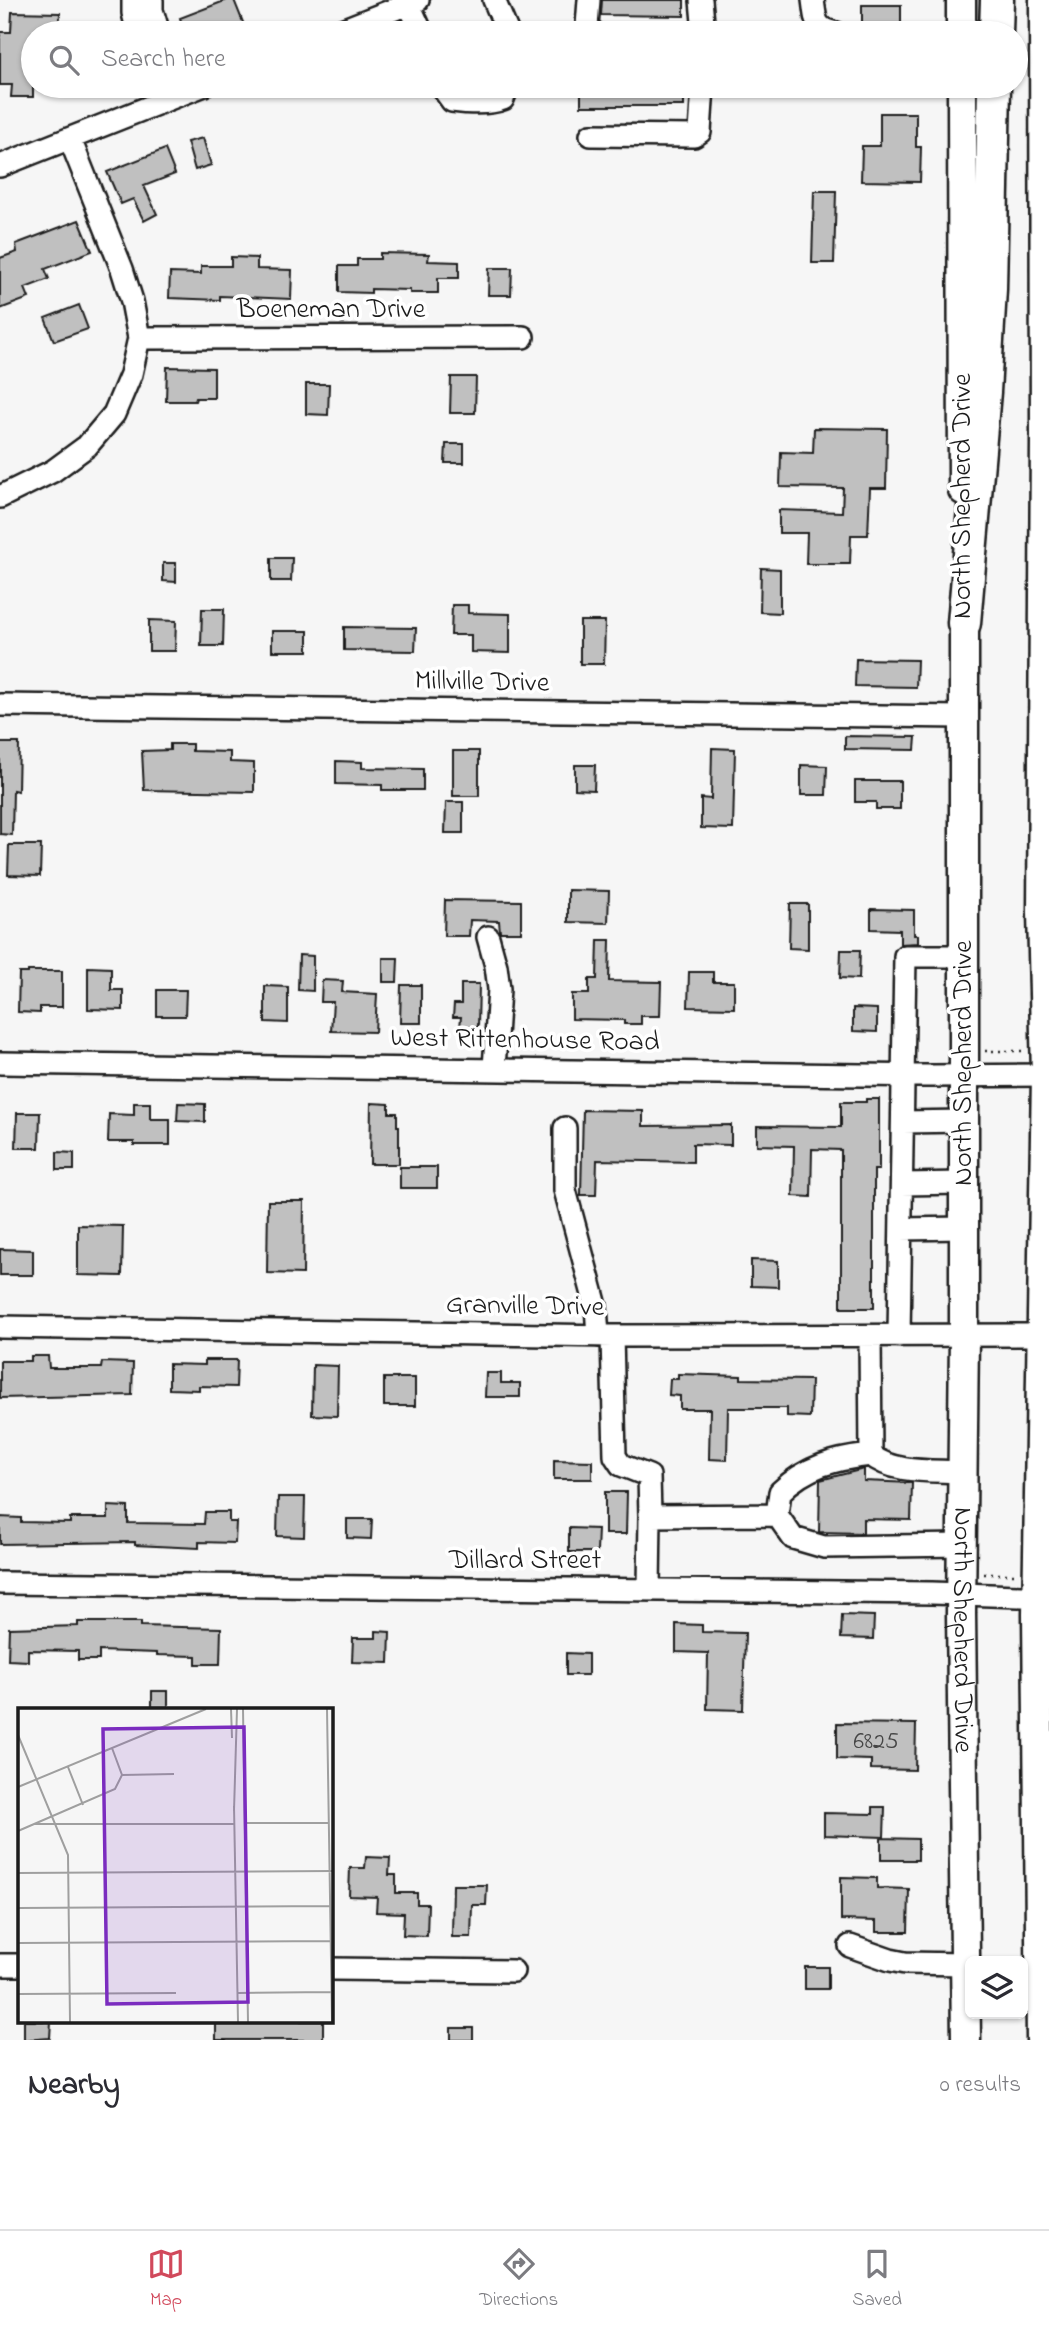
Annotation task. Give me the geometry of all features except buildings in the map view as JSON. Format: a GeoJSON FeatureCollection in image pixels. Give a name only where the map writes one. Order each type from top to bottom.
{"type":"FeatureCollection","features":[{"type":"Feature","properties":{"kind":"highway"},"geometry":{"type":"LineString","coordinates":[[996,21],[997,0]]}},
{"type":"Feature","properties":{"kind":"highway"},"geometry":{"type":"LineString","coordinates":[[964,623],[984,392],[993,98]]}},
{"type":"Feature","properties":{"kind":"main road"},"geometry":{"type":"LineString","coordinates":[[961,0],[961,21]]}},
{"type":"Feature","properties":{"kind":"main road"},"geometry":{"type":"LineString","coordinates":[[1041,2040],[1037,1977],[1047,1075],[1042,912],[1047,437],[1044,0]]}},
{"type":"Feature","properties":{"kind":"main road","name":"North Shepherd Drive"},"geometry":{"type":"LineString","coordinates":[[962,98],[964,956],[969,1063],[964,1121],[961,1594],[967,1956]]}},
{"type":"Feature","properties":{"kind":"main road","name":"North Shepherd Drive"},"geometry":{"type":"LineString","coordinates":[[966,2019],[966,2040]]}},
{"type":"Feature","properties":{"kind":"street"},"geometry":{"type":"LineString","coordinates":[[133,0],[143,21]]}},
{"type":"Feature","properties":{"kind":"street"},"geometry":{"type":"LineString","coordinates":[[149,21],[152,0]]}},
{"type":"Feature","properties":{"kind":"street"},"geometry":{"type":"LineString","coordinates":[[494,0],[503,21]]}},
{"type":"Feature","properties":{"kind":"street"},"geometry":{"type":"LineString","coordinates":[[587,21],[589,0]]}},
{"type":"Feature","properties":{"kind":"street"},"geometry":{"type":"LineString","coordinates":[[701,0],[703,21]]}},
{"type":"Feature","properties":{"kind":"street"},"geometry":{"type":"LineString","coordinates":[[813,0],[817,21]]}},
{"type":"Feature","properties":{"kind":"street"},"geometry":{"type":"LineString","coordinates":[[363,21],[411,1],[418,21]]}},
{"type":"Feature","properties":{"kind":"street"},"geometry":{"type":"LineString","coordinates":[[0,166],[70,139],[156,98]]}},
{"type":"Feature","properties":{"kind":"street"},"geometry":{"type":"LineString","coordinates":[[479,98],[497,102],[504,98]]}},
{"type":"Feature","properties":{"kind":"street"},"geometry":{"type":"LineString","coordinates":[[591,135],[694,136],[700,132],[702,98]]}},
{"type":"Feature","properties":{"kind":"street"},"geometry":{"type":"LineString","coordinates":[[0,497],[53,471],[87,446],[114,414],[131,374],[139,338],[122,269],[70,139]]}},
{"type":"Feature","properties":{"kind":"street","name":"Boeneman Drive"},"geometry":{"type":"LineString","coordinates":[[139,338],[523,337]]}},
{"type":"Feature","properties":{"kind":"street","name":"Millville Drive"},"geometry":{"type":"LineString","coordinates":[[0,705],[963,717]]}},
{"type":"Feature","properties":{"kind":"street"},"geometry":{"type":"LineString","coordinates":[[488,937],[499,989],[494,1069]]}},
{"type":"Feature","properties":{"kind":"street"},"geometry":{"type":"LineString","coordinates":[[899,1336],[905,956],[964,956]]}},
{"type":"Feature","properties":{"kind":"street","name":"West Rittenhouse Road"},"geometry":{"type":"LineString","coordinates":[[0,1063],[904,1075],[969,1063],[1047,1075]]}},
{"type":"Feature","properties":{"kind":"street"},"geometry":{"type":"LineString","coordinates":[[903,1122],[964,1121]]}},
{"type":"Feature","properties":{"kind":"street"},"geometry":{"type":"LineString","coordinates":[[565,1128],[565,1190],[605,1336],[615,1456],[621,1465],[649,1476],[649,1590]]}},
{"type":"Feature","properties":{"kind":"street"},"geometry":{"type":"LineString","coordinates":[[902,1184],[964,1183]]}},
{"type":"Feature","properties":{"kind":"street"},"geometry":{"type":"LineString","coordinates":[[901,1229],[964,1228]]}},
{"type":"Feature","properties":{"kind":"street","name":"Granville Drive"},"geometry":{"type":"LineString","coordinates":[[0,1326],[605,1336],[1045,1335]]}},
{"type":"Feature","properties":{"kind":"street"},"geometry":{"type":"LineString","coordinates":[[870,1336],[871,1455]]}},
{"type":"Feature","properties":{"kind":"street"},"geometry":{"type":"LineString","coordinates":[[962,1472],[914,1469],[877,1460],[871,1455],[831,1460],[808,1469],[780,1492],[777,1515],[793,1538],[824,1547],[962,1545]]}},
{"type":"Feature","properties":{"kind":"street"},"geometry":{"type":"LineString","coordinates":[[650,1516],[777,1515]]}},
{"type":"Feature","properties":{"kind":"street","name":"Dillard Street"},"geometry":{"type":"LineString","coordinates":[[0,1583],[1043,1597]]}},
{"type":"Feature","properties":{"kind":"street"},"geometry":{"type":"LineString","coordinates":[[850,1946],[890,1960],[965,1974]]}},
{"type":"Feature","properties":{"kind":"street"},"geometry":{"type":"LineString","coordinates":[[0,1965],[18,1965]]}},
{"type":"Feature","properties":{"kind":"street"},"geometry":{"type":"LineString","coordinates":[[332,1969],[513,1971]]}},
{"type":"Feature","properties":{"kind":"path"},"geometry":{"type":"LineString","coordinates":[[969,1063],[1022,1051]]}},
{"type":"Feature","properties":{"kind":"path"},"geometry":{"type":"LineString","coordinates":[[981,1574],[1020,1574]]}}]}
